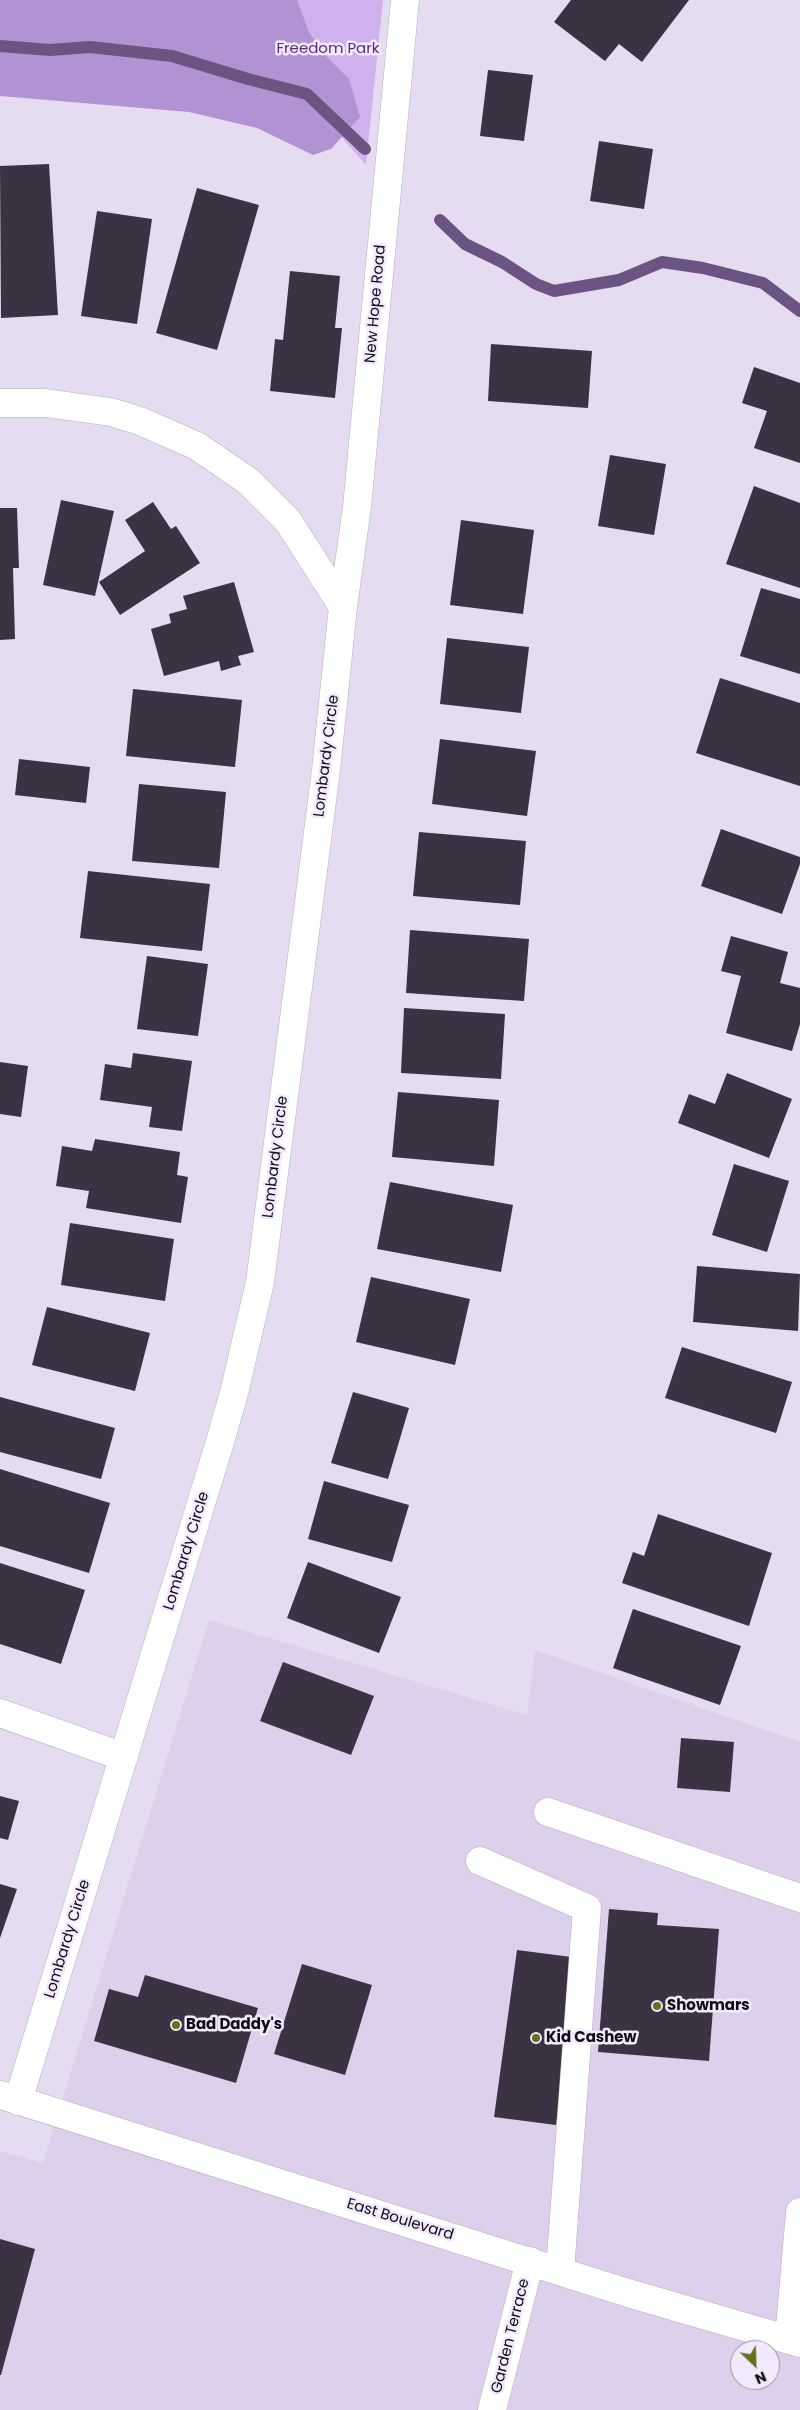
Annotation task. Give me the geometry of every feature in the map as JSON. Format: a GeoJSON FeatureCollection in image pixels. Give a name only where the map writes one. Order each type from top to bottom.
{"type":"FeatureCollection","features":[{"type":"Feature","properties":{"kind":"street","name":"New Hope Road"},"geometry":{"type":"LineString","coordinates":[[343,607],[357,507],[405,0]]}},
{"type":"Feature","properties":{"kind":"street"},"geometry":{"type":"LineString","coordinates":[[0,402],[45,403],[111,412],[140,421],[197,446],[248,481],[288,521],[343,607]]}},
{"type":"Feature","properties":{"kind":"street","name":"Lombardy Circle"},"geometry":{"type":"LineString","coordinates":[[9,2098],[124,1757],[234,1393],[260,1282],[326,770],[343,607]]}},
{"type":"Feature","properties":{"kind":"street"},"geometry":{"type":"LineString","coordinates":[[0,1714],[124,1757]]}},
{"type":"Feature","properties":{"kind":"street"},"geometry":{"type":"LineString","coordinates":[[548,1812],[800,1898]]}},
{"type":"Feature","properties":{"kind":"street"},"geometry":{"type":"LineString","coordinates":[[480,1861],[587,1908],[560,2271]]}},
{"type":"Feature","properties":{"kind":"street","name":"East Boulevard"},"geometry":{"type":"LineString","coordinates":[[9,2098],[628,2293],[794,2341]]}},
{"type":"Feature","properties":{"kind":"street"},"geometry":{"type":"LineString","coordinates":[[794,2341],[800,2212]]}},
{"type":"Feature","properties":{"kind":"street","name":"Garden Terrace"},"geometry":{"type":"LineString","coordinates":[[492,2410],[530,2261]]}},
{"type":"Feature","properties":{"kind":"shaded area"},"geometry":{"type":"Polygon","coordinates":[[[0,0],[297,0],[309,32],[323,53],[349,79],[360,117],[331,149],[313,155],[257,128],[189,112],[0,96],[0,0]]]}},
{"type":"Feature","properties":{"kind":"shaded area"},"geometry":{"type":"Polygon","coordinates":[[[209,1620],[527,1715],[535,1650],[800,1742],[800,2410],[0,2410],[0,2151],[43,2163],[209,1620]]]}},
{"type":"Feature","properties":{"kind":"green space","name":"Freedom Park"},"geometry":{"type":"Polygon","coordinates":[[[0,0],[383,0],[366,165],[294,83],[0,0]]]}},
{"type":"Feature","properties":{"kind":"building"},"geometry":{"type":"Polygon","coordinates":[[[571,0],[689,0],[642,62],[619,44],[605,61],[554,22],[571,0]]]}},
{"type":"Feature","properties":{"kind":"building"},"geometry":{"type":"Polygon","coordinates":[[[488,70],[533,75],[524,141],[480,136],[488,70]]]}},
{"type":"Feature","properties":{"kind":"building"},"geometry":{"type":"Polygon","coordinates":[[[599,141],[653,149],[644,209],[590,201],[599,141]]]}},
{"type":"Feature","properties":{"kind":"building"},"geometry":{"type":"Polygon","coordinates":[[[49,164],[58,315],[1,318],[0,166],[49,164]]]}},
{"type":"Feature","properties":{"kind":"building"},"geometry":{"type":"Polygon","coordinates":[[[197,188],[259,205],[217,350],[156,333],[197,188]]]}},
{"type":"Feature","properties":{"kind":"building"},"geometry":{"type":"Polygon","coordinates":[[[97,211],[152,219],[137,324],[81,316],[97,211]]]}},
{"type":"Feature","properties":{"kind":"building"},"geometry":{"type":"Polygon","coordinates":[[[290,271],[340,276],[335,328],[342,328],[335,398],[270,391],[275,339],[283,340],[290,271]]]}},
{"type":"Feature","properties":{"kind":"building"},"geometry":{"type":"Polygon","coordinates":[[[491,344],[592,351],[588,408],[488,401],[491,344]]]}},
{"type":"Feature","properties":{"kind":"building"},"geometry":{"type":"Polygon","coordinates":[[[754,367],[800,383],[800,463],[754,448],[767,411],[742,403],[754,367]]]}},
{"type":"Feature","properties":{"kind":"building"},"geometry":{"type":"Polygon","coordinates":[[[610,455],[666,464],[654,535],[598,526],[610,455]]]}},
{"type":"Feature","properties":{"kind":"building"},"geometry":{"type":"Polygon","coordinates":[[[754,486],[800,503],[800,588],[726,564],[754,486]]]}},
{"type":"Feature","properties":{"kind":"building"},"geometry":{"type":"Polygon","coordinates":[[[61,500],[114,511],[95,596],[43,585],[61,500]]]}},
{"type":"Feature","properties":{"kind":"building"},"geometry":{"type":"Polygon","coordinates":[[[153,502],[171,529],[176,526],[200,563],[120,615],[99,582],[145,551],[125,520],[153,502]]]}},
{"type":"Feature","properties":{"kind":"building"},"geometry":{"type":"Polygon","coordinates":[[[0,508],[17,508],[19,568],[13,568],[15,639],[0,640],[0,508]]]}},
{"type":"Feature","properties":{"kind":"building"},"geometry":{"type":"Polygon","coordinates":[[[461,520],[534,530],[523,614],[450,605],[461,520]]]}},
{"type":"Feature","properties":{"kind":"building"},"geometry":{"type":"Polygon","coordinates":[[[234,582],[254,652],[238,656],[241,665],[221,671],[219,661],[164,676],[151,629],[171,623],[169,614],[187,609],[183,596],[234,582]]]}},
{"type":"Feature","properties":{"kind":"building"},"geometry":{"type":"Polygon","coordinates":[[[761,588],[800,599],[800,674],[740,656],[761,588]]]}},
{"type":"Feature","properties":{"kind":"building"},"geometry":{"type":"Polygon","coordinates":[[[447,638],[529,647],[521,713],[440,704],[447,638]]]}},
{"type":"Feature","properties":{"kind":"building"},"geometry":{"type":"Polygon","coordinates":[[[720,678],[800,703],[800,786],[696,753],[720,678]]]}},
{"type":"Feature","properties":{"kind":"building"},"geometry":{"type":"Polygon","coordinates":[[[133,689],[242,700],[235,767],[126,756],[133,689]]]}},
{"type":"Feature","properties":{"kind":"building"},"geometry":{"type":"Polygon","coordinates":[[[440,739],[536,751],[527,816],[432,804],[440,739]]]}},
{"type":"Feature","properties":{"kind":"building"},"geometry":{"type":"Polygon","coordinates":[[[19,759],[90,767],[86,803],[15,795],[19,759]]]}},
{"type":"Feature","properties":{"kind":"building"},"geometry":{"type":"Polygon","coordinates":[[[139,784],[226,792],[219,868],[132,861],[139,784]]]}},
{"type":"Feature","properties":{"kind":"building"},"geometry":{"type":"Polygon","coordinates":[[[721,829],[800,857],[800,864],[782,914],[701,886],[721,829]]]}},
{"type":"Feature","properties":{"kind":"building"},"geometry":{"type":"Polygon","coordinates":[[[419,832],[526,841],[520,905],[413,896],[419,832]]]}},
{"type":"Feature","properties":{"kind":"building"},"geometry":{"type":"Polygon","coordinates":[[[88,871],[210,884],[202,951],[80,938],[88,871]]]}},
{"type":"Feature","properties":{"kind":"building"},"geometry":{"type":"Polygon","coordinates":[[[410,930],[529,939],[524,1001],[406,993],[410,930]]]}},
{"type":"Feature","properties":{"kind":"building"},"geometry":{"type":"Polygon","coordinates":[[[731,936],[788,952],[780,983],[800,988],[800,1024],[792,1051],[726,1033],[741,976],[721,971],[731,936]]]}},
{"type":"Feature","properties":{"kind":"building"},"geometry":{"type":"Polygon","coordinates":[[[147,956],[208,964],[198,1036],[137,1029],[147,956]]]}},
{"type":"Feature","properties":{"kind":"building"},"geometry":{"type":"Polygon","coordinates":[[[404,1008],[505,1014],[501,1079],[401,1073],[404,1008]]]}},
{"type":"Feature","properties":{"kind":"building"},"geometry":{"type":"Polygon","coordinates":[[[133,1053],[192,1061],[182,1131],[149,1127],[152,1107],[100,1100],[105,1064],[131,1068],[133,1053]]]}},
{"type":"Feature","properties":{"kind":"building"},"geometry":{"type":"Polygon","coordinates":[[[0,1062],[28,1066],[21,1117],[0,1114],[0,1062]]]}},
{"type":"Feature","properties":{"kind":"building"},"geometry":{"type":"Polygon","coordinates":[[[727,1073],[792,1099],[769,1158],[678,1123],[689,1094],[715,1104],[727,1073]]]}},
{"type":"Feature","properties":{"kind":"building"},"geometry":{"type":"Polygon","coordinates":[[[398,1092],[499,1100],[494,1166],[392,1157],[398,1092]]]}},
{"type":"Feature","properties":{"kind":"building"},"geometry":{"type":"Polygon","coordinates":[[[95,1139],[180,1152],[177,1175],[188,1177],[181,1223],[86,1208],[89,1191],[56,1186],[62,1146],[92,1151],[95,1139]]]}},
{"type":"Feature","properties":{"kind":"building"},"geometry":{"type":"Polygon","coordinates":[[[734,1164],[789,1181],[767,1252],[712,1235],[734,1164]]]}},
{"type":"Feature","properties":{"kind":"building"},"geometry":{"type":"Polygon","coordinates":[[[390,1182],[513,1205],[501,1272],[377,1249],[390,1182]]]}},
{"type":"Feature","properties":{"kind":"building"},"geometry":{"type":"Polygon","coordinates":[[[70,1223],[174,1239],[165,1301],[61,1285],[70,1223]]]}},
{"type":"Feature","properties":{"kind":"building"},"geometry":{"type":"Polygon","coordinates":[[[697,1266],[800,1274],[798,1331],[693,1322],[697,1266]]]}},
{"type":"Feature","properties":{"kind":"building"},"geometry":{"type":"Polygon","coordinates":[[[371,1277],[470,1299],[455,1365],[356,1342],[371,1277]]]}},
{"type":"Feature","properties":{"kind":"building"},"geometry":{"type":"Polygon","coordinates":[[[47,1307],[150,1333],[135,1391],[32,1365],[47,1307]]]}},
{"type":"Feature","properties":{"kind":"building"},"geometry":{"type":"Polygon","coordinates":[[[682,1347],[792,1382],[776,1433],[665,1398],[682,1347]]]}},
{"type":"Feature","properties":{"kind":"building"},"geometry":{"type":"Polygon","coordinates":[[[353,1392],[409,1408],[388,1479],[331,1463],[353,1392]]]}},
{"type":"Feature","properties":{"kind":"building"},"geometry":{"type":"Polygon","coordinates":[[[0,1397],[115,1428],[101,1479],[0,1452],[0,1397]]]}},
{"type":"Feature","properties":{"kind":"building"},"geometry":{"type":"Polygon","coordinates":[[[0,1469],[110,1503],[89,1573],[0,1546],[0,1469]]]}},
{"type":"Feature","properties":{"kind":"building"},"geometry":{"type":"Polygon","coordinates":[[[324,1481],[409,1505],[392,1562],[308,1539],[324,1481]]]}},
{"type":"Feature","properties":{"kind":"building"},"geometry":{"type":"Polygon","coordinates":[[[658,1514],[772,1553],[749,1626],[622,1583],[633,1552],[644,1556],[658,1514]]]}},
{"type":"Feature","properties":{"kind":"building"},"geometry":{"type":"Polygon","coordinates":[[[308,1562],[401,1597],[379,1653],[287,1618],[308,1562]]]}},
{"type":"Feature","properties":{"kind":"building"},"geometry":{"type":"Polygon","coordinates":[[[0,1563],[85,1590],[61,1664],[0,1644],[0,1563]]]}},
{"type":"Feature","properties":{"kind":"building"},"geometry":{"type":"Polygon","coordinates":[[[633,1609],[741,1646],[720,1705],[613,1668],[633,1609]]]}},
{"type":"Feature","properties":{"kind":"building"},"geometry":{"type":"Polygon","coordinates":[[[283,1662],[374,1696],[351,1755],[260,1721],[283,1662]]]}},
{"type":"Feature","properties":{"kind":"building"},"geometry":{"type":"Polygon","coordinates":[[[681,1738],[734,1742],[730,1792],[677,1788],[681,1738]]]}},
{"type":"Feature","properties":{"kind":"building"},"geometry":{"type":"Polygon","coordinates":[[[0,1796],[19,1801],[8,1840],[0,1838],[0,1796]]]}},
{"type":"Feature","properties":{"kind":"building"},"geometry":{"type":"Polygon","coordinates":[[[0,1884],[17,1889],[0,1938],[0,1884]]]}},
{"type":"Feature","properties":{"kind":"building","name":"Showmars"},"geometry":{"type":"Polygon","coordinates":[[[609,1909],[658,1913],[657,1925],[719,1929],[709,2061],[598,2052],[609,1909]]]}},
{"type":"Feature","properties":{"kind":"building","name":"Kid Cashew"},"geometry":{"type":"Polygon","coordinates":[[[517,1950],[579,1958],[556,2125],[494,2117],[517,1950]]]}},
{"type":"Feature","properties":{"kind":"building"},"geometry":{"type":"Polygon","coordinates":[[[302,1964],[372,1985],[345,2075],[274,2054],[302,1964]]]}},
{"type":"Feature","properties":{"kind":"building","name":"Bad Daddy's"},"geometry":{"type":"Polygon","coordinates":[[[145,1975],[258,2008],[236,2083],[94,2041],[109,1989],[138,1997],[145,1975]]]}},
{"type":"Feature","properties":{"kind":"building"},"geometry":{"type":"Polygon","coordinates":[[[0,2239],[35,2249],[1,2375],[0,2375],[0,2239]]]}},
{"type":"Feature","properties":{"kind":"waterway"},"geometry":{"type":"LineString","coordinates":[[0,46],[50,50],[90,47],[172,56],[248,79],[307,94],[365,149]]}},
{"type":"Feature","properties":{"kind":"waterway"},"geometry":{"type":"LineString","coordinates":[[440,220],[465,244],[502,262],[536,284],[554,291],[619,280],[662,262],[703,268],[763,283],[800,311]]}},
{"type":"Feature","properties":{"kind":"place","name":"Showmars"},"geometry":{"type":"Point","coordinates":[657,2006]}},
{"type":"Feature","properties":{"kind":"place","name":"Bad Daddy's"},"geometry":{"type":"Point","coordinates":[176,2025]}},
{"type":"Feature","properties":{"kind":"place","name":"Kid Cashew"},"geometry":{"type":"Point","coordinates":[536,2038]}}]}
